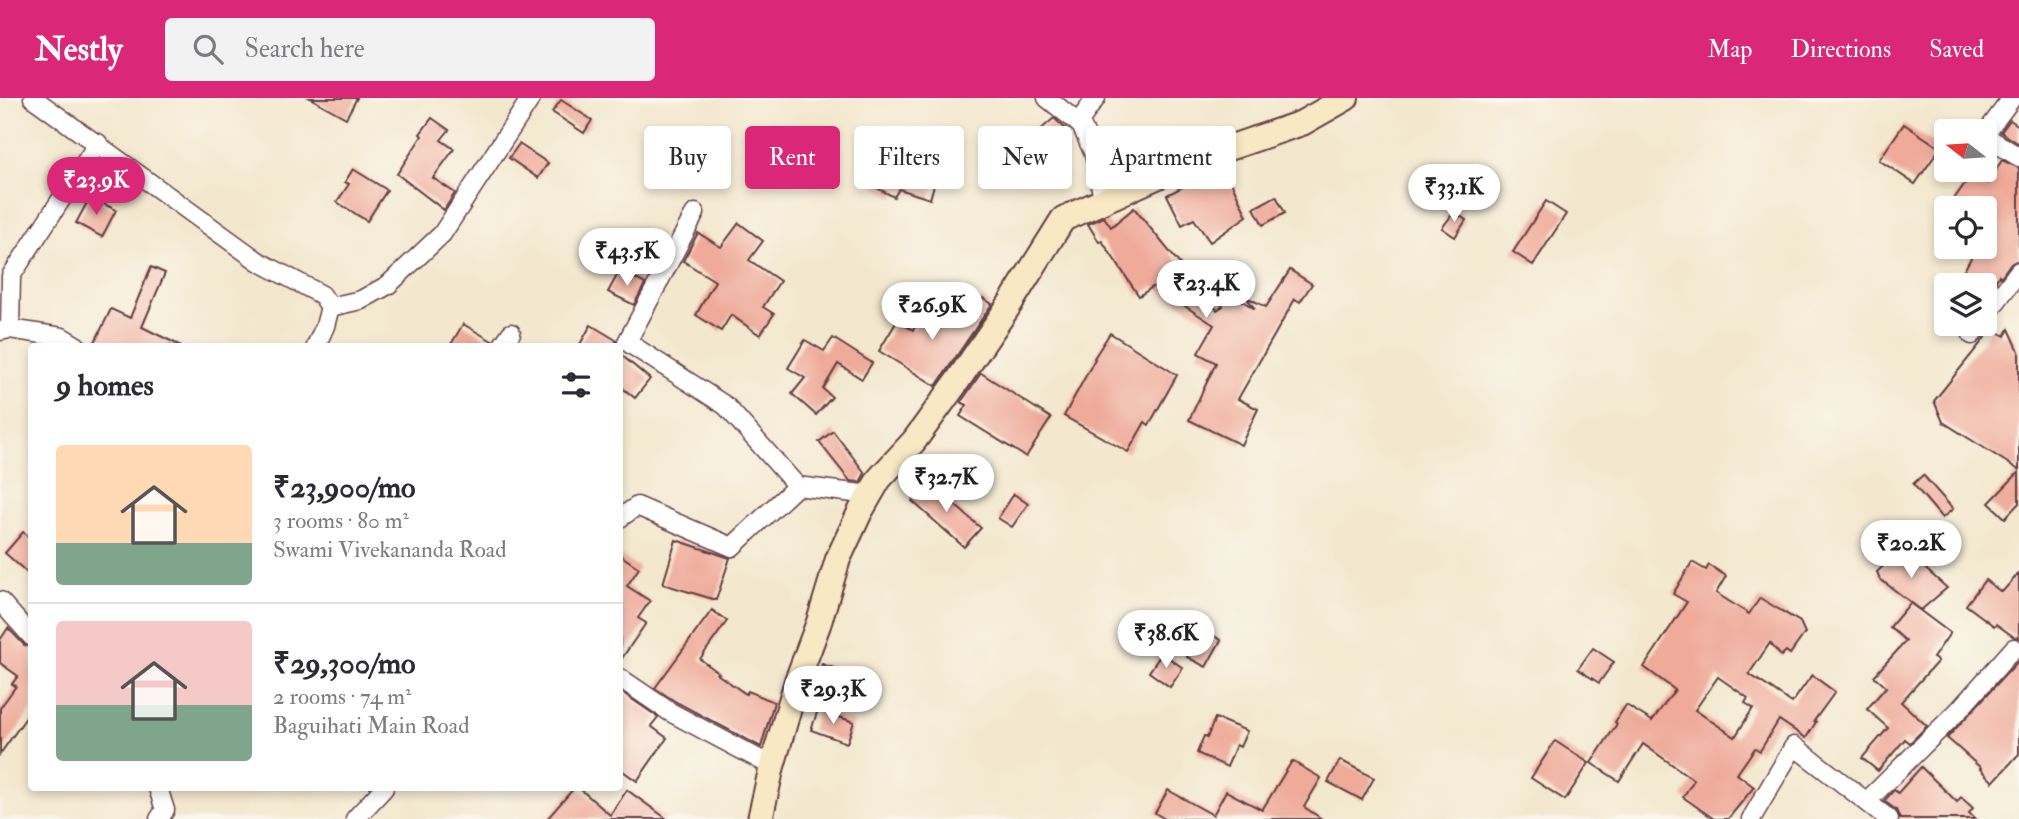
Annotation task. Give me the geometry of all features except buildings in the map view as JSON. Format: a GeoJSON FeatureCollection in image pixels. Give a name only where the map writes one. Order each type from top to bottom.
{"type":"FeatureCollection","features":[{"type":"Feature","properties":{"kind":"street"},"geometry":{"type":"LineString","coordinates":[[33,98],[258,261],[322,295],[330,307],[317,343]]}},
{"type":"Feature","properties":{"kind":"street"},"geometry":{"type":"LineString","coordinates":[[330,307],[361,300],[388,285],[442,234],[531,98]]}},
{"type":"Feature","properties":{"kind":"street"},"geometry":{"type":"LineString","coordinates":[[1047,98],[1081,125],[1094,154],[1103,200]]}},
{"type":"Feature","properties":{"kind":"street"},"geometry":{"type":"LineString","coordinates":[[1078,123],[1096,98]]}},
{"type":"Feature","properties":{"kind":"street"},"geometry":{"type":"LineString","coordinates":[[760,819],[772,766],[797,681],[838,559],[870,495],[879,479],[914,441],[954,386],[1063,219],[1196,159],[1302,123],[1346,98]]}},
{"type":"Feature","properties":{"kind":"street"},"geometry":{"type":"LineString","coordinates":[[2012,98],[1989,129],[1988,138],[2019,157]]}},
{"type":"Feature","properties":{"kind":"street"},"geometry":{"type":"LineString","coordinates":[[72,343],[62,337],[5,330],[11,275],[97,143]]}},
{"type":"Feature","properties":{"kind":"street"},"geometry":{"type":"LineString","coordinates":[[695,213],[627,342],[726,406],[797,486],[870,495]]}},
{"type":"Feature","properties":{"kind":"street"},"geometry":{"type":"LineString","coordinates":[[1997,301],[2019,271]]}},
{"type":"Feature","properties":{"kind":"street"},"geometry":{"type":"LineString","coordinates":[[623,517],[637,506],[732,547],[797,486]]}},
{"type":"Feature","properties":{"kind":"street"},"geometry":{"type":"LineString","coordinates":[[0,601],[28,632]]}},
{"type":"Feature","properties":{"kind":"street"},"geometry":{"type":"LineString","coordinates":[[1867,801],[1959,710],[2014,648]]}},
{"type":"Feature","properties":{"kind":"street"},"geometry":{"type":"LineString","coordinates":[[623,680],[670,712],[772,766]]}},
{"type":"Feature","properties":{"kind":"street"},"geometry":{"type":"LineString","coordinates":[[1751,819],[1794,746],[1889,819]]}},
{"type":"Feature","properties":{"kind":"street"},"geometry":{"type":"LineString","coordinates":[[159,791],[165,810],[159,819]]}},
{"type":"Feature","properties":{"kind":"street"},"geometry":{"type":"LineString","coordinates":[[355,819],[381,791]]}}]}
